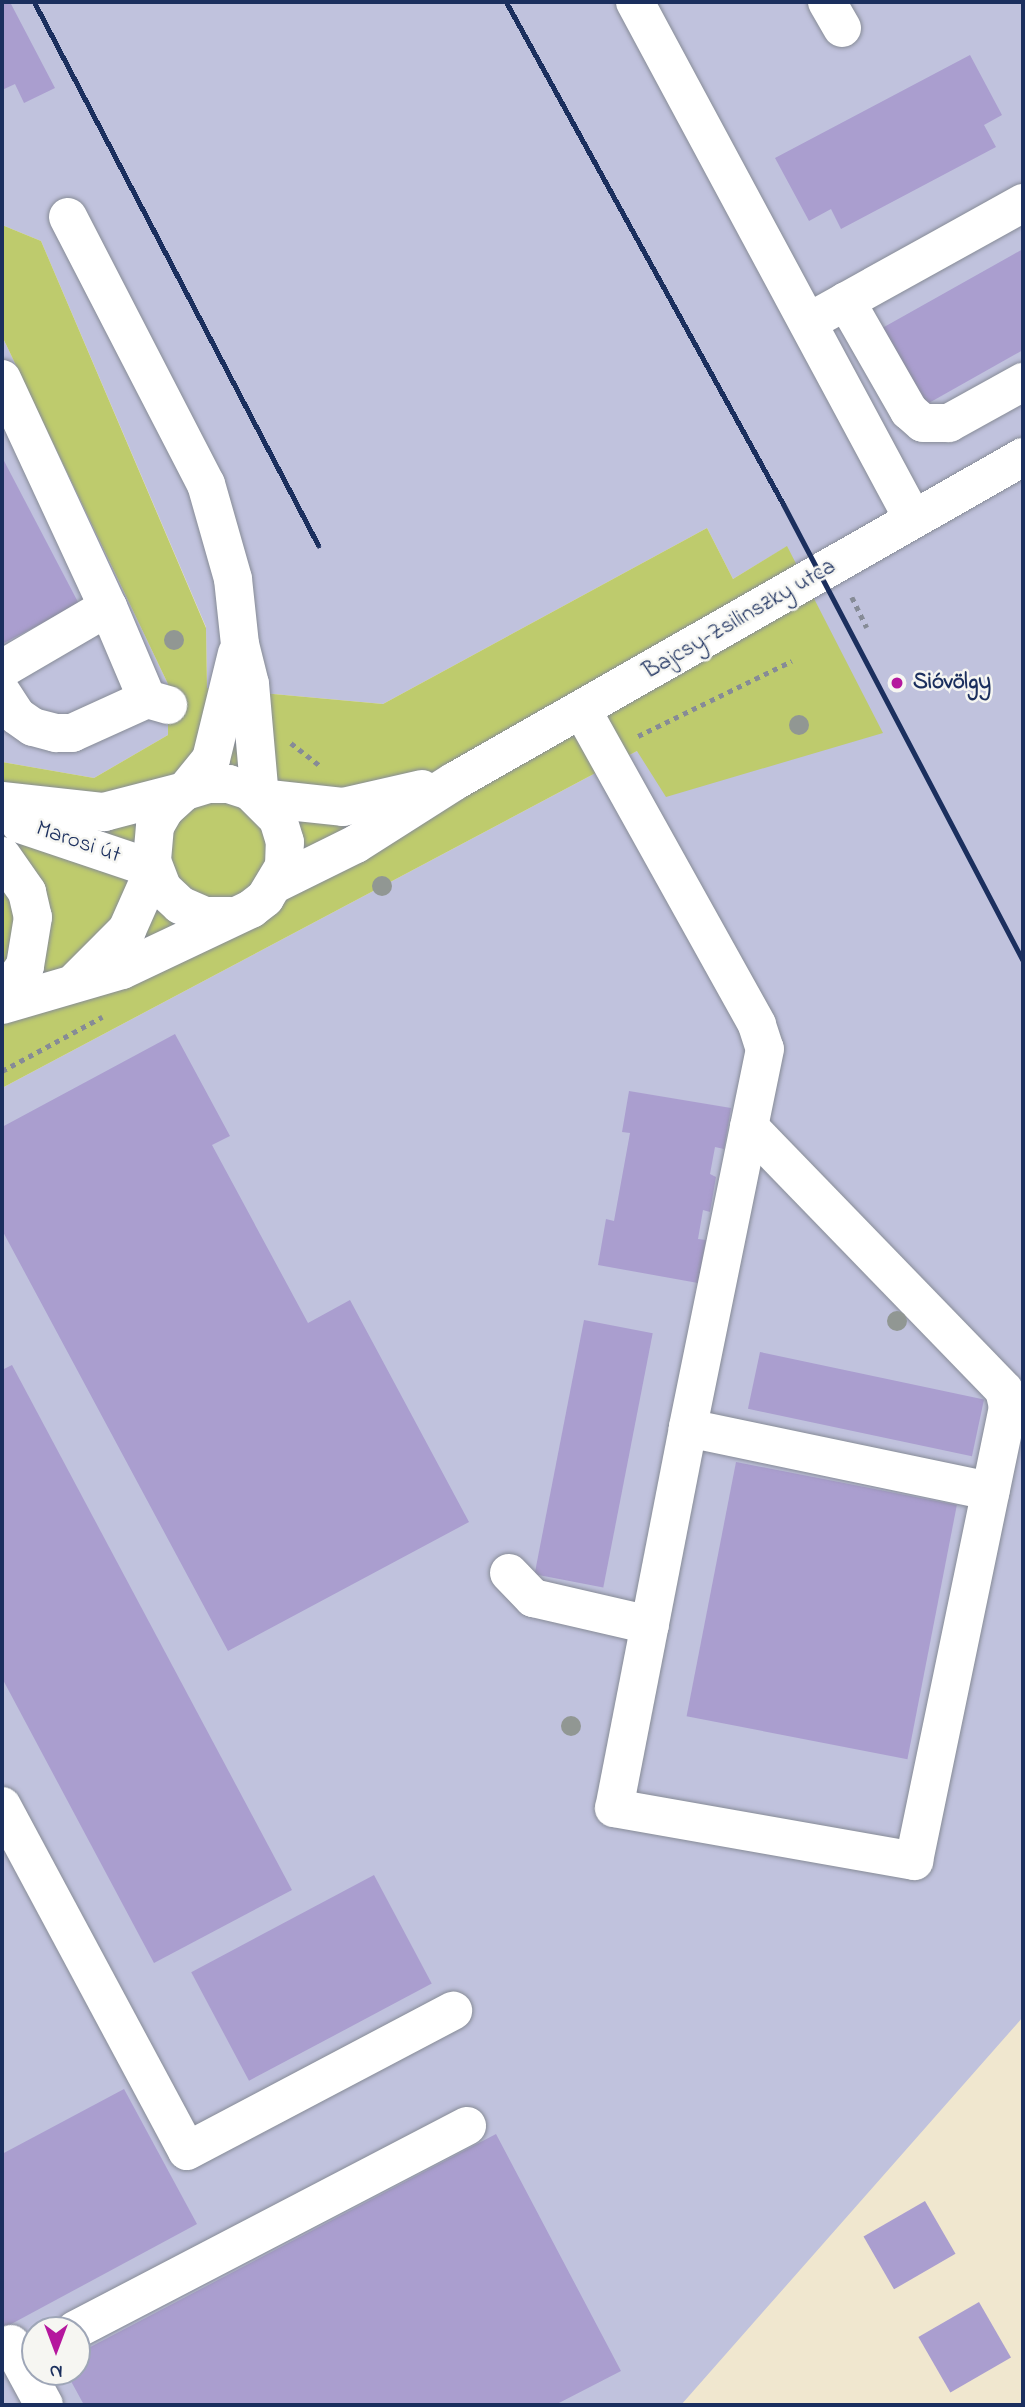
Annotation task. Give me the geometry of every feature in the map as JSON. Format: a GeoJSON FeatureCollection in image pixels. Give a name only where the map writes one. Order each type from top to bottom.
{"type":"FeatureCollection","features":[{"type":"Feature","properties":{"kind":"street"},"geometry":{"type":"LineString","coordinates":[[635,2],[913,519]]}},
{"type":"Feature","properties":{"kind":"street"},"geometry":{"type":"LineString","coordinates":[[807,324],[1023,203]]}},
{"type":"Feature","properties":{"kind":"street"},"geometry":{"type":"LineString","coordinates":[[68,217],[206,484],[233,579],[240,644],[250,684],[260,798]]}},
{"type":"Feature","properties":{"kind":"street"},"geometry":{"type":"LineString","coordinates":[[846,301],[909,411],[923,423],[948,423],[1023,382]]}},
{"type":"Feature","properties":{"kind":"street"},"geometry":{"type":"LineString","coordinates":[[2,379],[108,607],[158,702],[72,733],[56,733],[33,727],[17,716],[2,693]]}},
{"type":"Feature","properties":{"kind":"street","name":"Bajcsy-Zsilinszky utca"},"geometry":{"type":"LineString","coordinates":[[277,883],[356,844],[455,781],[1023,457]]}},
{"type":"Feature","properties":{"kind":"street"},"geometry":{"type":"LineString","coordinates":[[2,669],[108,607]]}},
{"type":"Feature","properties":{"kind":"street"},"geometry":{"type":"LineString","coordinates":[[230,916],[205,916],[180,905],[163,889],[154,869],[151,846],[155,826],[165,809],[185,791],[211,759],[240,644]]}},
{"type":"Feature","properties":{"kind":"street"},"geometry":{"type":"LineString","coordinates":[[582,710],[757,1025],[765,1049],[749,1127],[688,1428],[614,1808],[914,1861],[1007,1407],[1004,1390],[749,1127]]}},
{"type":"Feature","properties":{"kind":"street","name":"Bajcsy-Zsilinszky utca"},"geometry":{"type":"LineString","coordinates":[[260,798],[312,807],[342,807],[455,781]]}},
{"type":"Feature","properties":{"kind":"street"},"geometry":{"type":"LineString","coordinates":[[2,1005],[150,958],[257,904],[277,883],[285,842],[278,819],[260,798],[229,784],[208,784],[185,791]]}},
{"type":"Feature","properties":{"kind":"street","name":"Marosi út"},"geometry":{"type":"LineString","coordinates":[[2,801],[104,812],[185,791]]}},
{"type":"Feature","properties":{"kind":"street","name":"Marosi út"},"geometry":{"type":"LineString","coordinates":[[2,819],[96,846],[154,869]]}},
{"type":"Feature","properties":{"kind":"street"},"geometry":{"type":"LineString","coordinates":[[2,856],[27,892],[33,917],[25,966],[2,998]]}},
{"type":"Feature","properties":{"kind":"street"},"geometry":{"type":"LineString","coordinates":[[75,982],[127,930],[154,869]]}},
{"type":"Feature","properties":{"kind":"street"},"geometry":{"type":"LineString","coordinates":[[688,1428],[990,1491]]}},
{"type":"Feature","properties":{"kind":"street"},"geometry":{"type":"LineString","coordinates":[[509,1573],[533,1598],[650,1625]]}},
{"type":"Feature","properties":{"kind":"street"},"geometry":{"type":"LineString","coordinates":[[2,1806],[187,2151],[453,2011]]}},
{"type":"Feature","properties":{"kind":"street"},"geometry":{"type":"LineString","coordinates":[[91,2322],[467,2126]]}},
{"type":"Feature","properties":{"kind":"street"},"geometry":{"type":"LineString","coordinates":[[36,2386],[44,2405]]}},
{"type":"Feature","properties":{"kind":"shaded area"},"geometry":{"type":"Polygon","coordinates":[[[2,2],[1023,2],[1023,2017],[681,2405],[2,2405],[2,1088],[637,751],[786,547],[733,579],[707,528],[383,704],[207,688],[206,627],[41,241],[2,225],[2,2]]]}},
{"type":"Feature","properties":{"kind":"shaded area"},"geometry":{"type":"Polygon","coordinates":[[[2,336],[168,684],[168,735],[94,778],[2,762],[2,336]]]}},
{"type":"Feature","properties":{"kind":"green space"},"geometry":{"type":"Polygon","coordinates":[[[2,225],[41,241],[206,628],[207,688],[383,704],[707,528],[733,579],[787,546],[883,733],[666,797],[637,751],[2,1088],[2,762],[94,778],[168,735],[168,684],[2,336],[2,225]]]}},
{"type":"Feature","properties":{"kind":"building"},"geometry":{"type":"Polygon","coordinates":[[[2,2],[10,2],[55,88],[24,103],[15,84],[2,90],[2,2]]]}},
{"type":"Feature","properties":{"kind":"building"},"geometry":{"type":"Polygon","coordinates":[[[970,55],[1002,115],[984,125],[996,147],[841,229],[831,209],[809,221],[775,158],[970,55]]]}},
{"type":"Feature","properties":{"kind":"building"},"geometry":{"type":"Polygon","coordinates":[[[1023,249],[1023,350],[920,408],[877,331],[1023,249]]]}},
{"type":"Feature","properties":{"kind":"building"},"geometry":{"type":"Polygon","coordinates":[[[2,457],[79,604],[2,644],[2,457]]]}},
{"type":"Feature","properties":{"kind":"building"},"geometry":{"type":"Polygon","coordinates":[[[175,1034],[230,1136],[212,1145],[308,1323],[350,1300],[469,1522],[228,1651],[2,1230],[2,1127],[175,1034]]]}},
{"type":"Feature","properties":{"kind":"building"},"geometry":{"type":"Polygon","coordinates":[[[629,1091],[731,1108],[724,1149],[715,1147],[710,1174],[716,1177],[710,1212],[703,1210],[698,1239],[706,1240],[698,1283],[598,1265],[606,1219],[614,1221],[630,1133],[622,1132],[629,1091]]]}},
{"type":"Feature","properties":{"kind":"building"},"geometry":{"type":"Polygon","coordinates":[[[584,1320],[653,1333],[603,1588],[535,1574],[584,1320]]]}},
{"type":"Feature","properties":{"kind":"building"},"geometry":{"type":"Polygon","coordinates":[[[760,1352],[984,1400],[972,1456],[748,1409],[760,1352]]]}},
{"type":"Feature","properties":{"kind":"building"},"geometry":{"type":"Polygon","coordinates":[[[12,1365],[292,1890],[154,1963],[2,1678],[2,1370],[12,1365]]]}},
{"type":"Feature","properties":{"kind":"building"},"geometry":{"type":"Polygon","coordinates":[[[736,1462],[957,1505],[907,1759],[687,1716],[736,1462]]]}},
{"type":"Feature","properties":{"kind":"building"},"geometry":{"type":"Polygon","coordinates":[[[374,1875],[432,1984],[249,2081],[191,1972],[374,1875]]]}},
{"type":"Feature","properties":{"kind":"building"},"geometry":{"type":"Polygon","coordinates":[[[124,2089],[197,2224],[26,2316],[21,2316],[21,2319],[2,2329],[2,2154],[124,2089]]]}},
{"type":"Feature","properties":{"kind":"building"},"geometry":{"type":"Polygon","coordinates":[[[496,2134],[621,2371],[555,2405],[84,2405],[74,2386],[91,2386],[91,2347],[496,2134]]]}},
{"type":"Feature","properties":{"kind":"building"},"geometry":{"type":"Polygon","coordinates":[[[925,2201],[956,2254],[894,2289],[864,2236],[925,2201]]]}},
{"type":"Feature","properties":{"kind":"building"},"geometry":{"type":"Polygon","coordinates":[[[979,2302],[1011,2357],[950,2392],[918,2337],[979,2302]]]}},
{"type":"Feature","properties":{"kind":"railway"},"geometry":{"type":"LineString","coordinates":[[34,2],[318,545]]}},
{"type":"Feature","properties":{"kind":"railway"},"geometry":{"type":"LineString","coordinates":[[506,2],[783,504],[1023,961]]}},
{"type":"Feature","properties":{"kind":"place","name":"Sióvölgy"},"geometry":{"type":"Point","coordinates":[897,683]}}]}
